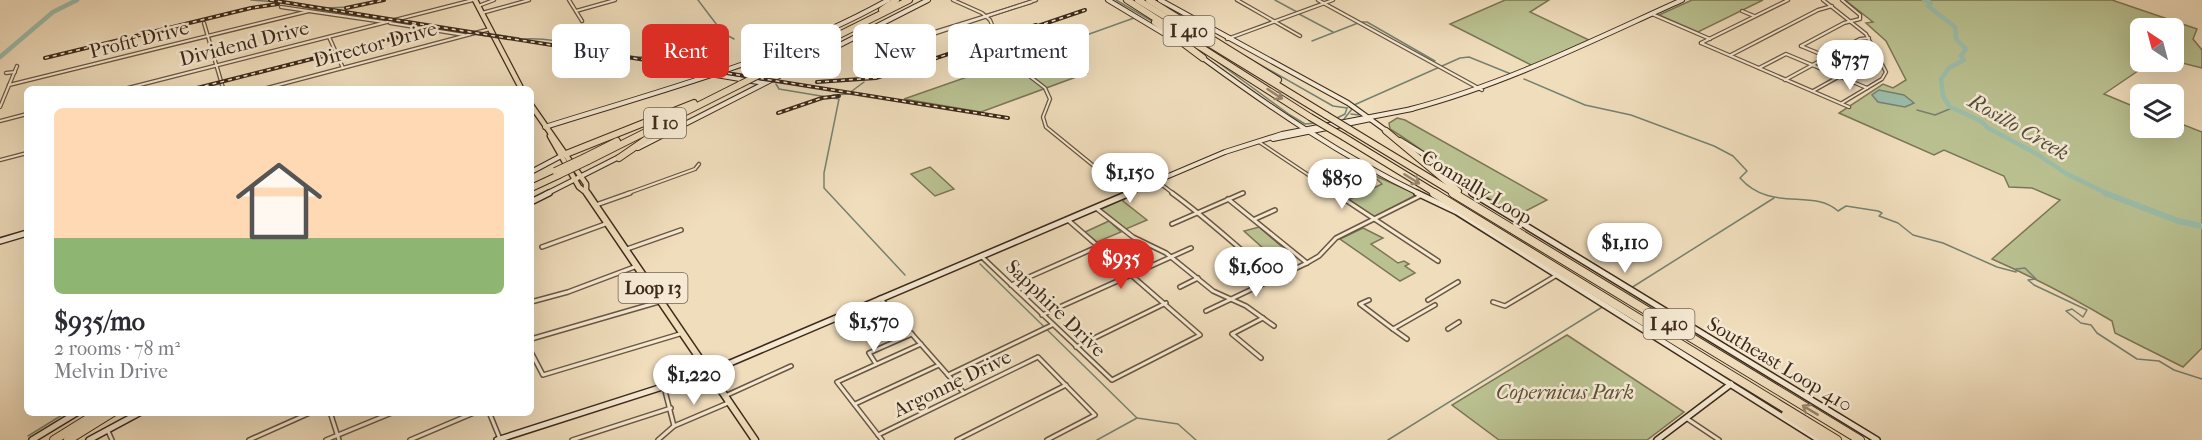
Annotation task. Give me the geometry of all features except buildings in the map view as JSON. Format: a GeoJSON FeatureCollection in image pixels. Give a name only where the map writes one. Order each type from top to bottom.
{"type":"FeatureCollection","features":[{"type":"Feature","properties":{"kind":"highway","name":"I 10"},"geometry":{"type":"LineString","coordinates":[[738,83],[759,70],[880,12],[898,0]]}},
{"type":"Feature","properties":{"kind":"highway","name":"I 10"},"geometry":{"type":"LineString","coordinates":[[534,186],[909,0]]}},
{"type":"Feature","properties":{"kind":"highway"},"geometry":{"type":"LineString","coordinates":[[870,21],[915,0]]}},
{"type":"Feature","properties":{"kind":"highway"},"geometry":{"type":"LineString","coordinates":[[1124,0],[1203,58]]}},
{"type":"Feature","properties":{"kind":"highway","name":"Connally Loop"},"geometry":{"type":"LineString","coordinates":[[1124,0],[1163,22],[1310,117],[1837,440]]}},
{"type":"Feature","properties":{"kind":"highway","name":"Connally Loop"},"geometry":{"type":"LineString","coordinates":[[1138,0],[1860,440]]}},
{"type":"Feature","properties":{"kind":"highway"},"geometry":{"type":"LineString","coordinates":[[1149,0],[1244,58],[1313,106]]}},
{"type":"Feature","properties":{"kind":"highway"},"geometry":{"type":"LineString","coordinates":[[1150,18],[1246,76]]}},
{"type":"Feature","properties":{"kind":"highway"},"geometry":{"type":"LineString","coordinates":[[618,158],[695,105]]}},
{"type":"Feature","properties":{"kind":"highway"},"geometry":{"type":"LineString","coordinates":[[563,153],[695,105]]}},
{"type":"Feature","properties":{"kind":"highway"},"geometry":{"type":"LineString","coordinates":[[1386,131],[1479,208]]}},
{"type":"Feature","properties":{"kind":"highway","name":"I 10"},"geometry":{"type":"LineString","coordinates":[[534,182],[557,173]]}},
{"type":"Feature","properties":{"kind":"highway"},"geometry":{"type":"LineString","coordinates":[[1705,359],[1827,440]]}},
{"type":"Feature","properties":{"kind":"highway"},"geometry":{"type":"LineString","coordinates":[[48,440],[93,416]]}},
{"type":"Feature","properties":{"kind":"highway"},"geometry":{"type":"LineString","coordinates":[[54,440],[93,416]]}},
{"type":"Feature","properties":{"kind":"highway"},"geometry":{"type":"LineString","coordinates":[[68,440],[107,416]]}},
{"type":"Feature","properties":{"kind":"main road"},"geometry":{"type":"LineString","coordinates":[[474,0],[518,86]]}},
{"type":"Feature","properties":{"kind":"main road"},"geometry":{"type":"LineString","coordinates":[[729,72],[845,24],[888,0]]}},
{"type":"Feature","properties":{"kind":"main road"},"geometry":{"type":"LineString","coordinates":[[534,200],[766,83],[847,38],[928,0]]}},
{"type":"Feature","properties":{"kind":"main road","name":"Southeast Loop 410"},"geometry":{"type":"LineString","coordinates":[[1108,0],[1203,58],[1291,122],[1374,173],[1457,212],[1819,440]]}},
{"type":"Feature","properties":{"kind":"main road","name":"Southeast Loop 410"},"geometry":{"type":"LineString","coordinates":[[1160,0],[1357,109],[1386,131],[1423,153],[1480,200],[1877,440]]}},
{"type":"Feature","properties":{"kind":"main road"},"geometry":{"type":"LineString","coordinates":[[1259,142],[1412,109],[1482,90],[1542,67],[1682,0]]}},
{"type":"Feature","properties":{"kind":"main road"},"geometry":{"type":"LineString","coordinates":[[729,75],[766,83]]}},
{"type":"Feature","properties":{"kind":"main road"},"geometry":{"type":"LineString","coordinates":[[545,127],[701,78]]}},
{"type":"Feature","properties":{"kind":"main road"},"geometry":{"type":"LineString","coordinates":[[1357,109],[1382,115]]}},
{"type":"Feature","properties":{"kind":"main road","name":"Loop 13"},"geometry":{"type":"LineString","coordinates":[[534,112],[586,184],[585,191]]}},
{"type":"Feature","properties":{"kind":"main road"},"geometry":{"type":"LineString","coordinates":[[1377,124],[1382,115]]}},
{"type":"Feature","properties":{"kind":"main road"},"geometry":{"type":"LineString","coordinates":[[1290,132],[1294,128],[1291,122]]}},
{"type":"Feature","properties":{"kind":"main road"},"geometry":{"type":"LineString","coordinates":[[499,439],[709,372],[1215,156],[1290,132],[1306,131]]}},
{"type":"Feature","properties":{"kind":"main road"},"geometry":{"type":"LineString","coordinates":[[534,170],[563,153]]}},
{"type":"Feature","properties":{"kind":"main road","name":"Loop 13"},"geometry":{"type":"LineString","coordinates":[[563,153],[574,179],[609,223],[755,440]]}},
{"type":"Feature","properties":{"kind":"main road"},"geometry":{"type":"LineString","coordinates":[[0,241],[24,233]]}},
{"type":"Feature","properties":{"kind":"main road"},"geometry":{"type":"LineString","coordinates":[[1657,440],[1731,384]]}},
{"type":"Feature","properties":{"kind":"main road"},"geometry":{"type":"LineString","coordinates":[[32,440],[71,416]]}},
{"type":"Feature","properties":{"kind":"main road"},"geometry":{"type":"LineString","coordinates":[[89,440],[134,416]]}},
{"type":"Feature","properties":{"kind":"street","name":"Dividend Drive"},"geometry":{"type":"LineString","coordinates":[[136,86],[474,0]]}},
{"type":"Feature","properties":{"kind":"street"},"geometry":{"type":"LineString","coordinates":[[478,6],[494,0]]}},
{"type":"Feature","properties":{"kind":"street"},"geometry":{"type":"LineString","coordinates":[[481,13],[529,0]]}},
{"type":"Feature","properties":{"kind":"street"},"geometry":{"type":"LineString","coordinates":[[569,0],[582,21]]}},
{"type":"Feature","properties":{"kind":"street"},"geometry":{"type":"LineString","coordinates":[[576,11],[615,0]]}},
{"type":"Feature","properties":{"kind":"street"},"geometry":{"type":"LineString","coordinates":[[953,0],[986,16],[1006,58],[1042,86],[1049,95],[1049,103],[1043,117],[1046,127],[1127,193]]}},
{"type":"Feature","properties":{"kind":"street"},"geometry":{"type":"LineString","coordinates":[[936,32],[1036,0]]}},
{"type":"Feature","properties":{"kind":"street"},"geometry":{"type":"LineString","coordinates":[[1237,0],[1300,36]]}},
{"type":"Feature","properties":{"kind":"street"},"geometry":{"type":"LineString","coordinates":[[1318,0],[1482,90]]}},
{"type":"Feature","properties":{"kind":"street"},"geometry":{"type":"LineString","coordinates":[[1227,39],[1333,0]]}},
{"type":"Feature","properties":{"kind":"street"},"geometry":{"type":"LineString","coordinates":[[1788,0],[1701,43],[1849,107]]}},
{"type":"Feature","properties":{"kind":"street"},"geometry":{"type":"LineString","coordinates":[[1823,0],[1869,38],[1880,59],[1885,76],[1841,104]]}},
{"type":"Feature","properties":{"kind":"street"},"geometry":{"type":"LineString","coordinates":[[1842,0],[1861,18],[1801,46],[1854,68],[1870,59],[1880,59]]}},
{"type":"Feature","properties":{"kind":"street"},"geometry":{"type":"LineString","coordinates":[[1730,56],[1818,10],[1832,6]]}},
{"type":"Feature","properties":{"kind":"street"},"geometry":{"type":"LineString","coordinates":[[281,7],[465,35]]}},
{"type":"Feature","properties":{"kind":"street","name":"Profit Drive"},"geometry":{"type":"LineString","coordinates":[[9,85],[309,11]]}},
{"type":"Feature","properties":{"kind":"street"},"geometry":{"type":"LineString","coordinates":[[1742,11],[1754,17]]}},
{"type":"Feature","properties":{"kind":"street"},"geometry":{"type":"LineString","coordinates":[[1652,14],[1710,39]]}},
{"type":"Feature","properties":{"kind":"street"},"geometry":{"type":"LineString","coordinates":[[204,23],[221,86]]}},
{"type":"Feature","properties":{"kind":"street","name":"Director Drive"},"geometry":{"type":"LineString","coordinates":[[275,86],[490,29]]}},
{"type":"Feature","properties":{"kind":"street"},"geometry":{"type":"LineString","coordinates":[[329,37],[343,68]]}},
{"type":"Feature","properties":{"kind":"street"},"geometry":{"type":"LineString","coordinates":[[1785,80],[1861,38],[1869,38]]}},
{"type":"Feature","properties":{"kind":"street"},"geometry":{"type":"LineString","coordinates":[[1759,68],[1786,54],[1868,88]]}},
{"type":"Feature","properties":{"kind":"street"},"geometry":{"type":"LineString","coordinates":[[0,105],[17,66]]}},
{"type":"Feature","properties":{"kind":"street"},"geometry":{"type":"LineString","coordinates":[[6,73],[15,72]]}},
{"type":"Feature","properties":{"kind":"street"},"geometry":{"type":"LineString","coordinates":[[1813,92],[1840,76]]}},
{"type":"Feature","properties":{"kind":"street"},"geometry":{"type":"LineString","coordinates":[[0,121],[24,115]]}},
{"type":"Feature","properties":{"kind":"street"},"geometry":{"type":"LineString","coordinates":[[1259,142],[1438,261]]}},
{"type":"Feature","properties":{"kind":"street"},"geometry":{"type":"LineString","coordinates":[[0,160],[24,154]]}},
{"type":"Feature","properties":{"kind":"street"},"geometry":{"type":"LineString","coordinates":[[596,205],[695,169],[699,164]]}},
{"type":"Feature","properties":{"kind":"street"},"geometry":{"type":"LineString","coordinates":[[1156,181],[1215,225],[1246,255],[1274,277]]}},
{"type":"Feature","properties":{"kind":"street"},"geometry":{"type":"LineString","coordinates":[[1172,224],[1243,193]]}},
{"type":"Feature","properties":{"kind":"street"},"geometry":{"type":"LineString","coordinates":[[1206,311],[1306,263],[1318,256],[1332,241],[1423,195]]}},
{"type":"Feature","properties":{"kind":"street"},"geometry":{"type":"LineString","coordinates":[[1228,199],[1306,263]]}},
{"type":"Feature","properties":{"kind":"street"},"geometry":{"type":"LineString","coordinates":[[1095,207],[1138,240],[1172,257],[1229,300],[1246,306],[1274,326]]}},
{"type":"Feature","properties":{"kind":"street"},"geometry":{"type":"LineString","coordinates":[[1255,219],[1275,210]]}},
{"type":"Feature","properties":{"kind":"street"},"geometry":{"type":"LineString","coordinates":[[1067,219],[1166,303],[1076,347]]}},
{"type":"Feature","properties":{"kind":"street"},"geometry":{"type":"LineString","coordinates":[[542,247],[609,223]]}},
{"type":"Feature","properties":{"kind":"street"},"geometry":{"type":"LineString","coordinates":[[627,249],[681,230]]}},
{"type":"Feature","properties":{"kind":"street"},"geometry":{"type":"LineString","coordinates":[[1127,245],[1138,240]]}},
{"type":"Feature","properties":{"kind":"street"},"geometry":{"type":"LineString","coordinates":[[1011,285],[1098,246]]}},
{"type":"Feature","properties":{"kind":"street"},"geometry":{"type":"LineString","coordinates":[[1042,315],[1191,248]]}},
{"type":"Feature","properties":{"kind":"street"},"geometry":{"type":"LineString","coordinates":[[1230,263],[1246,255]]}},
{"type":"Feature","properties":{"kind":"street","name":"Sapphire Drive"},"geometry":{"type":"LineString","coordinates":[[981,256],[1112,380],[1201,334],[1166,303]]}},
{"type":"Feature","properties":{"kind":"street"},"geometry":{"type":"LineString","coordinates":[[534,301],[638,266]]}},
{"type":"Feature","properties":{"kind":"street"},"geometry":{"type":"LineString","coordinates":[[1493,302],[1505,306],[1557,275]]}},
{"type":"Feature","properties":{"kind":"street"},"geometry":{"type":"LineString","coordinates":[[1179,287],[1198,278]]}},
{"type":"Feature","properties":{"kind":"street"},"geometry":{"type":"LineString","coordinates":[[1428,300],[1458,282]]}},
{"type":"Feature","properties":{"kind":"street"},"geometry":{"type":"LineString","coordinates":[[880,298],[964,393]]}},
{"type":"Feature","properties":{"kind":"street"},"geometry":{"type":"LineString","coordinates":[[1369,300],[1360,304],[1407,339]]}},
{"type":"Feature","properties":{"kind":"street"},"geometry":{"type":"LineString","coordinates":[[534,338],[662,301]]}},
{"type":"Feature","properties":{"kind":"street"},"geometry":{"type":"LineString","coordinates":[[1393,329],[1435,305]]}},
{"type":"Feature","properties":{"kind":"street"},"geometry":{"type":"LineString","coordinates":[[1261,358],[1232,334],[1263,318]]}},
{"type":"Feature","properties":{"kind":"street"},"geometry":{"type":"LineString","coordinates":[[1448,329],[1460,322]]}},
{"type":"Feature","properties":{"kind":"street"},"geometry":{"type":"LineString","coordinates":[[948,375],[1053,325]]}},
{"type":"Feature","properties":{"kind":"street"},"geometry":{"type":"LineString","coordinates":[[534,359],[543,375],[683,333]]}},
{"type":"Feature","properties":{"kind":"street"},"geometry":{"type":"LineString","coordinates":[[876,364],[869,353],[912,334]]}},
{"type":"Feature","properties":{"kind":"street"},"geometry":{"type":"LineString","coordinates":[[882,440],[837,382],[921,344]]}},
{"type":"Feature","properties":{"kind":"street","name":"Argonne Drive"},"geometry":{"type":"LineString","coordinates":[[878,435],[1038,357],[1065,385]]}},
{"type":"Feature","properties":{"kind":"street"},"geometry":{"type":"LineString","coordinates":[[855,404],[939,365]]}},
{"type":"Feature","properties":{"kind":"street"},"geometry":{"type":"LineString","coordinates":[[658,440],[674,426],[722,406],[727,399],[790,366]]}},
{"type":"Feature","properties":{"kind":"street"},"geometry":{"type":"LineString","coordinates":[[957,440],[1065,385],[1095,415],[1047,440]]}},
{"type":"Feature","properties":{"kind":"street"},"geometry":{"type":"LineString","coordinates":[[664,387],[674,426]]}},
{"type":"Feature","properties":{"kind":"street"},"geometry":{"type":"LineString","coordinates":[[572,440],[671,408]]}},
{"type":"Feature","properties":{"kind":"street"},"geometry":{"type":"LineString","coordinates":[[249,440],[303,416]]}},
{"type":"Feature","properties":{"kind":"street"},"geometry":{"type":"LineString","coordinates":[[331,416],[338,438]]}},
{"type":"Feature","properties":{"kind":"street"},"geometry":{"type":"LineString","coordinates":[[326,440],[338,438],[385,416]]}},
{"type":"Feature","properties":{"kind":"street"},"geometry":{"type":"LineString","coordinates":[[410,440],[467,416]]}},
{"type":"Feature","properties":{"kind":"street"},"geometry":{"type":"LineString","coordinates":[[490,416],[499,439]]}},
{"type":"Feature","properties":{"kind":"street"},"geometry":{"type":"LineString","coordinates":[[1686,418],[1719,440]]}},
{"type":"Feature","properties":{"kind":"street"},"geometry":{"type":"LineString","coordinates":[[108,430],[112,440]]}},
{"type":"Feature","properties":{"kind":"green space"},"geometry":{"type":"Polygon","coordinates":[[[1505,0],[1549,0],[1530,12],[1589,40],[1533,66],[1450,24],[1505,0]]]}},
{"type":"Feature","properties":{"kind":"green space"},"geometry":{"type":"Polygon","coordinates":[[[1692,0],[1763,0],[1698,32],[1659,15],[1692,0]]]}},
{"type":"Feature","properties":{"kind":"green space"},"geometry":{"type":"Polygon","coordinates":[[[1845,0],[2112,0],[2165,18],[2130,18],[2130,72],[2136,72],[2104,94],[2130,105],[2130,138],[2184,138],[2184,125],[2202,132],[2202,348],[2183,367],[2115,333],[2112,321],[2097,312],[2038,280],[1992,259],[2060,200],[2032,188],[2009,187],[2004,176],[1944,150],[1934,155],[1839,113],[1883,84],[1893,88],[1906,80],[1886,41],[1866,23],[1873,22],[1845,0]]]}},
{"type":"Feature","properties":{"kind":"green space"},"geometry":{"type":"Polygon","coordinates":[[[2184,25],[2197,29],[2193,39],[2202,50],[2202,68],[2184,64],[2184,25]]]}},
{"type":"Feature","properties":{"kind":"green space"},"geometry":{"type":"Polygon","coordinates":[[[964,78],[1073,78],[981,112],[904,99],[964,78]]]}},
{"type":"Feature","properties":{"kind":"green space"},"geometry":{"type":"Polygon","coordinates":[[[1397,118],[1405,120],[1547,200],[1516,216],[1390,129],[1389,123],[1397,118]]]}},
{"type":"Feature","properties":{"kind":"green space"},"geometry":{"type":"Polygon","coordinates":[[[930,167],[954,189],[935,196],[911,174],[930,167]]]}},
{"type":"Feature","properties":{"kind":"green space"},"geometry":{"type":"Polygon","coordinates":[[[1371,174],[1416,195],[1374,217],[1348,200],[1382,184],[1371,174]]]}},
{"type":"Feature","properties":{"kind":"green space"},"geometry":{"type":"Polygon","coordinates":[[[1125,198],[1123,201],[1147,220],[1126,229],[1101,209],[1125,198]]]}},
{"type":"Feature","properties":{"kind":"green space"},"geometry":{"type":"Polygon","coordinates":[[[1109,221],[1121,232],[1097,242],[1085,232],[1109,221]]]}},
{"type":"Feature","properties":{"kind":"green space"},"geometry":{"type":"Polygon","coordinates":[[[1259,227],[1288,252],[1274,258],[1244,231],[1259,227]]]}},
{"type":"Feature","properties":{"kind":"green space"},"geometry":{"type":"Polygon","coordinates":[[[1363,228],[1383,238],[1371,244],[1398,263],[1404,261],[1409,264],[1405,266],[1415,273],[1400,281],[1340,239],[1363,228]]]}},
{"type":"Feature","properties":{"kind":"green space","name":"Copernicus Park"},"geometry":{"type":"Polygon","coordinates":[[[1567,335],[1684,412],[1647,440],[1499,440],[1452,405],[1567,335]]]}},
{"type":"Feature","properties":{"kind":"shaded area"},"geometry":{"type":"Polygon","coordinates":[[[1879,90],[1904,95],[1914,103],[1905,107],[1878,102],[1872,95],[1879,90]]]}},
{"type":"Feature","properties":{"kind":"waterway"},"geometry":{"type":"LineString","coordinates":[[0,57],[53,12],[77,0]]}},
{"type":"Feature","properties":{"kind":"waterway"},"geometry":{"type":"LineString","coordinates":[[251,0],[279,2]]}},
{"type":"Feature","properties":{"kind":"waterway"},"geometry":{"type":"LineString","coordinates":[[698,0],[716,24]]}},
{"type":"Feature","properties":{"kind":"waterway"},"geometry":{"type":"LineString","coordinates":[[1116,0],[1152,21]]}},
{"type":"Feature","properties":{"kind":"waterway"},"geometry":{"type":"LineString","coordinates":[[1275,0],[1297,12]]}},
{"type":"Feature","properties":{"kind":"waterway","name":"Rosillo Creek"},"geometry":{"type":"LineString","coordinates":[[1924,0],[1931,3],[1928,6],[1955,27],[1956,39],[1966,49],[1961,56],[1964,60],[1949,68],[1941,79],[1943,96],[1950,107],[1981,121],[1988,128],[2037,154],[2067,174],[2108,194]]}},
{"type":"Feature","properties":{"kind":"waterway"},"geometry":{"type":"LineString","coordinates":[[283,1],[325,8],[351,7]]}},
{"type":"Feature","properties":{"kind":"waterway"},"geometry":{"type":"LineString","coordinates":[[303,7],[386,21]]}},
{"type":"Feature","properties":{"kind":"waterway"},"geometry":{"type":"LineString","coordinates":[[1299,14],[1333,32]]}},
{"type":"Feature","properties":{"kind":"waterway"},"geometry":{"type":"LineString","coordinates":[[1089,34],[1134,18]]}},
{"type":"Feature","properties":{"kind":"waterway"},"geometry":{"type":"LineString","coordinates":[[395,22],[430,27]]}},
{"type":"Feature","properties":{"kind":"waterway"},"geometry":{"type":"LineString","coordinates":[[1361,22],[1367,22],[1435,61]]}},
{"type":"Feature","properties":{"kind":"waterway"},"geometry":{"type":"LineString","coordinates":[[1312,41],[1358,23]]}},
{"type":"Feature","properties":{"kind":"waterway"},"geometry":{"type":"LineString","coordinates":[[436,29],[468,33]]}},
{"type":"Feature","properties":{"kind":"waterway"},"geometry":{"type":"LineString","coordinates":[[474,34],[486,36]]}},
{"type":"Feature","properties":{"kind":"waterway"},"geometry":{"type":"LineString","coordinates":[[498,35],[519,38]]}},
{"type":"Feature","properties":{"kind":"waterway"},"geometry":{"type":"LineString","coordinates":[[729,36],[734,39]]}},
{"type":"Feature","properties":{"kind":"waterway"},"geometry":{"type":"LineString","coordinates":[[523,39],[552,40],[623,56],[642,57]]}},
{"type":"Feature","properties":{"kind":"waterway"},"geometry":{"type":"LineString","coordinates":[[1245,56],[1333,106],[1347,108],[1345,114],[1337,118]]}},
{"type":"Feature","properties":{"kind":"waterway"},"geometry":{"type":"LineString","coordinates":[[1354,105],[1460,58],[1469,57],[1511,74]]}},
{"type":"Feature","properties":{"kind":"waterway"},"geometry":{"type":"LineString","coordinates":[[1212,58],[1290,115],[1305,124],[1315,123]]}},
{"type":"Feature","properties":{"kind":"waterway"},"geometry":{"type":"LineString","coordinates":[[1524,79],[1585,105],[1631,115],[1714,146],[1733,156],[1747,171],[1740,178],[1752,189],[1765,195],[1816,201],[1828,204],[1838,211],[1846,206],[1878,211],[1882,213],[1879,216],[1898,223],[1913,235],[1943,243],[1997,267],[2016,272],[2016,269],[2025,268],[2036,279],[2028,280],[2034,285],[2087,310],[2083,317],[2072,309],[2066,311],[2081,323],[2091,325],[2097,333],[2137,359],[2159,361],[2174,370],[2202,379]]}},
{"type":"Feature","properties":{"kind":"waterway"},"geometry":{"type":"LineString","coordinates":[[833,95],[848,94],[864,82]]}},
{"type":"Feature","properties":{"kind":"waterway"},"geometry":{"type":"LineString","coordinates":[[776,84],[779,89],[839,99],[824,173],[824,188],[905,275]]}},
{"type":"Feature","properties":{"kind":"waterway"},"geometry":{"type":"LineString","coordinates":[[1344,119],[1352,109],[1349,107]]}},
{"type":"Feature","properties":{"kind":"waterway"},"geometry":{"type":"LineString","coordinates":[[1917,110],[1935,115],[1952,108]]}},
{"type":"Feature","properties":{"kind":"waterway"},"geometry":{"type":"LineString","coordinates":[[1351,114],[1359,115]]}},
{"type":"Feature","properties":{"kind":"waterway","name":"Rosillo Creek"},"geometry":{"type":"LineString","coordinates":[[2105,193],[2178,221],[2202,226]]}},
{"type":"Feature","properties":{"kind":"waterway"},"geometry":{"type":"LineString","coordinates":[[1631,288],[1774,198]]}},
{"type":"Feature","properties":{"kind":"waterway"},"geometry":{"type":"LineString","coordinates":[[980,264],[1137,418]]}},
{"type":"Feature","properties":{"kind":"waterway"},"geometry":{"type":"LineString","coordinates":[[1388,440],[1604,306]]}},
{"type":"Feature","properties":{"kind":"waterway"},"geometry":{"type":"LineString","coordinates":[[28,436],[60,416]]}},
{"type":"Feature","properties":{"kind":"waterway"},"geometry":{"type":"LineString","coordinates":[[1097,440],[1137,418]]}},
{"type":"Feature","properties":{"kind":"waterway"},"geometry":{"type":"LineString","coordinates":[[1137,418],[1178,424],[1196,440]]}},
{"type":"Feature","properties":{"kind":"railway"},"geometry":{"type":"LineString","coordinates":[[270,0],[1008,118]]}},
{"type":"Feature","properties":{"kind":"railway"},"geometry":{"type":"LineString","coordinates":[[346,8],[384,0]]}},
{"type":"Feature","properties":{"kind":"railway"},"geometry":{"type":"LineString","coordinates":[[45,58],[251,8],[278,4]]}},
{"type":"Feature","properties":{"kind":"railway"},"geometry":{"type":"LineString","coordinates":[[1044,24],[1085,10]]}},
{"type":"Feature","properties":{"kind":"railway"},"geometry":{"type":"LineString","coordinates":[[205,86],[430,29]]}},
{"type":"Feature","properties":{"kind":"railway"},"geometry":{"type":"LineString","coordinates":[[817,82],[876,78],[948,54]]}},
{"type":"Feature","properties":{"kind":"railway"},"geometry":{"type":"LineString","coordinates":[[778,113],[822,98],[839,96]]}}]}
